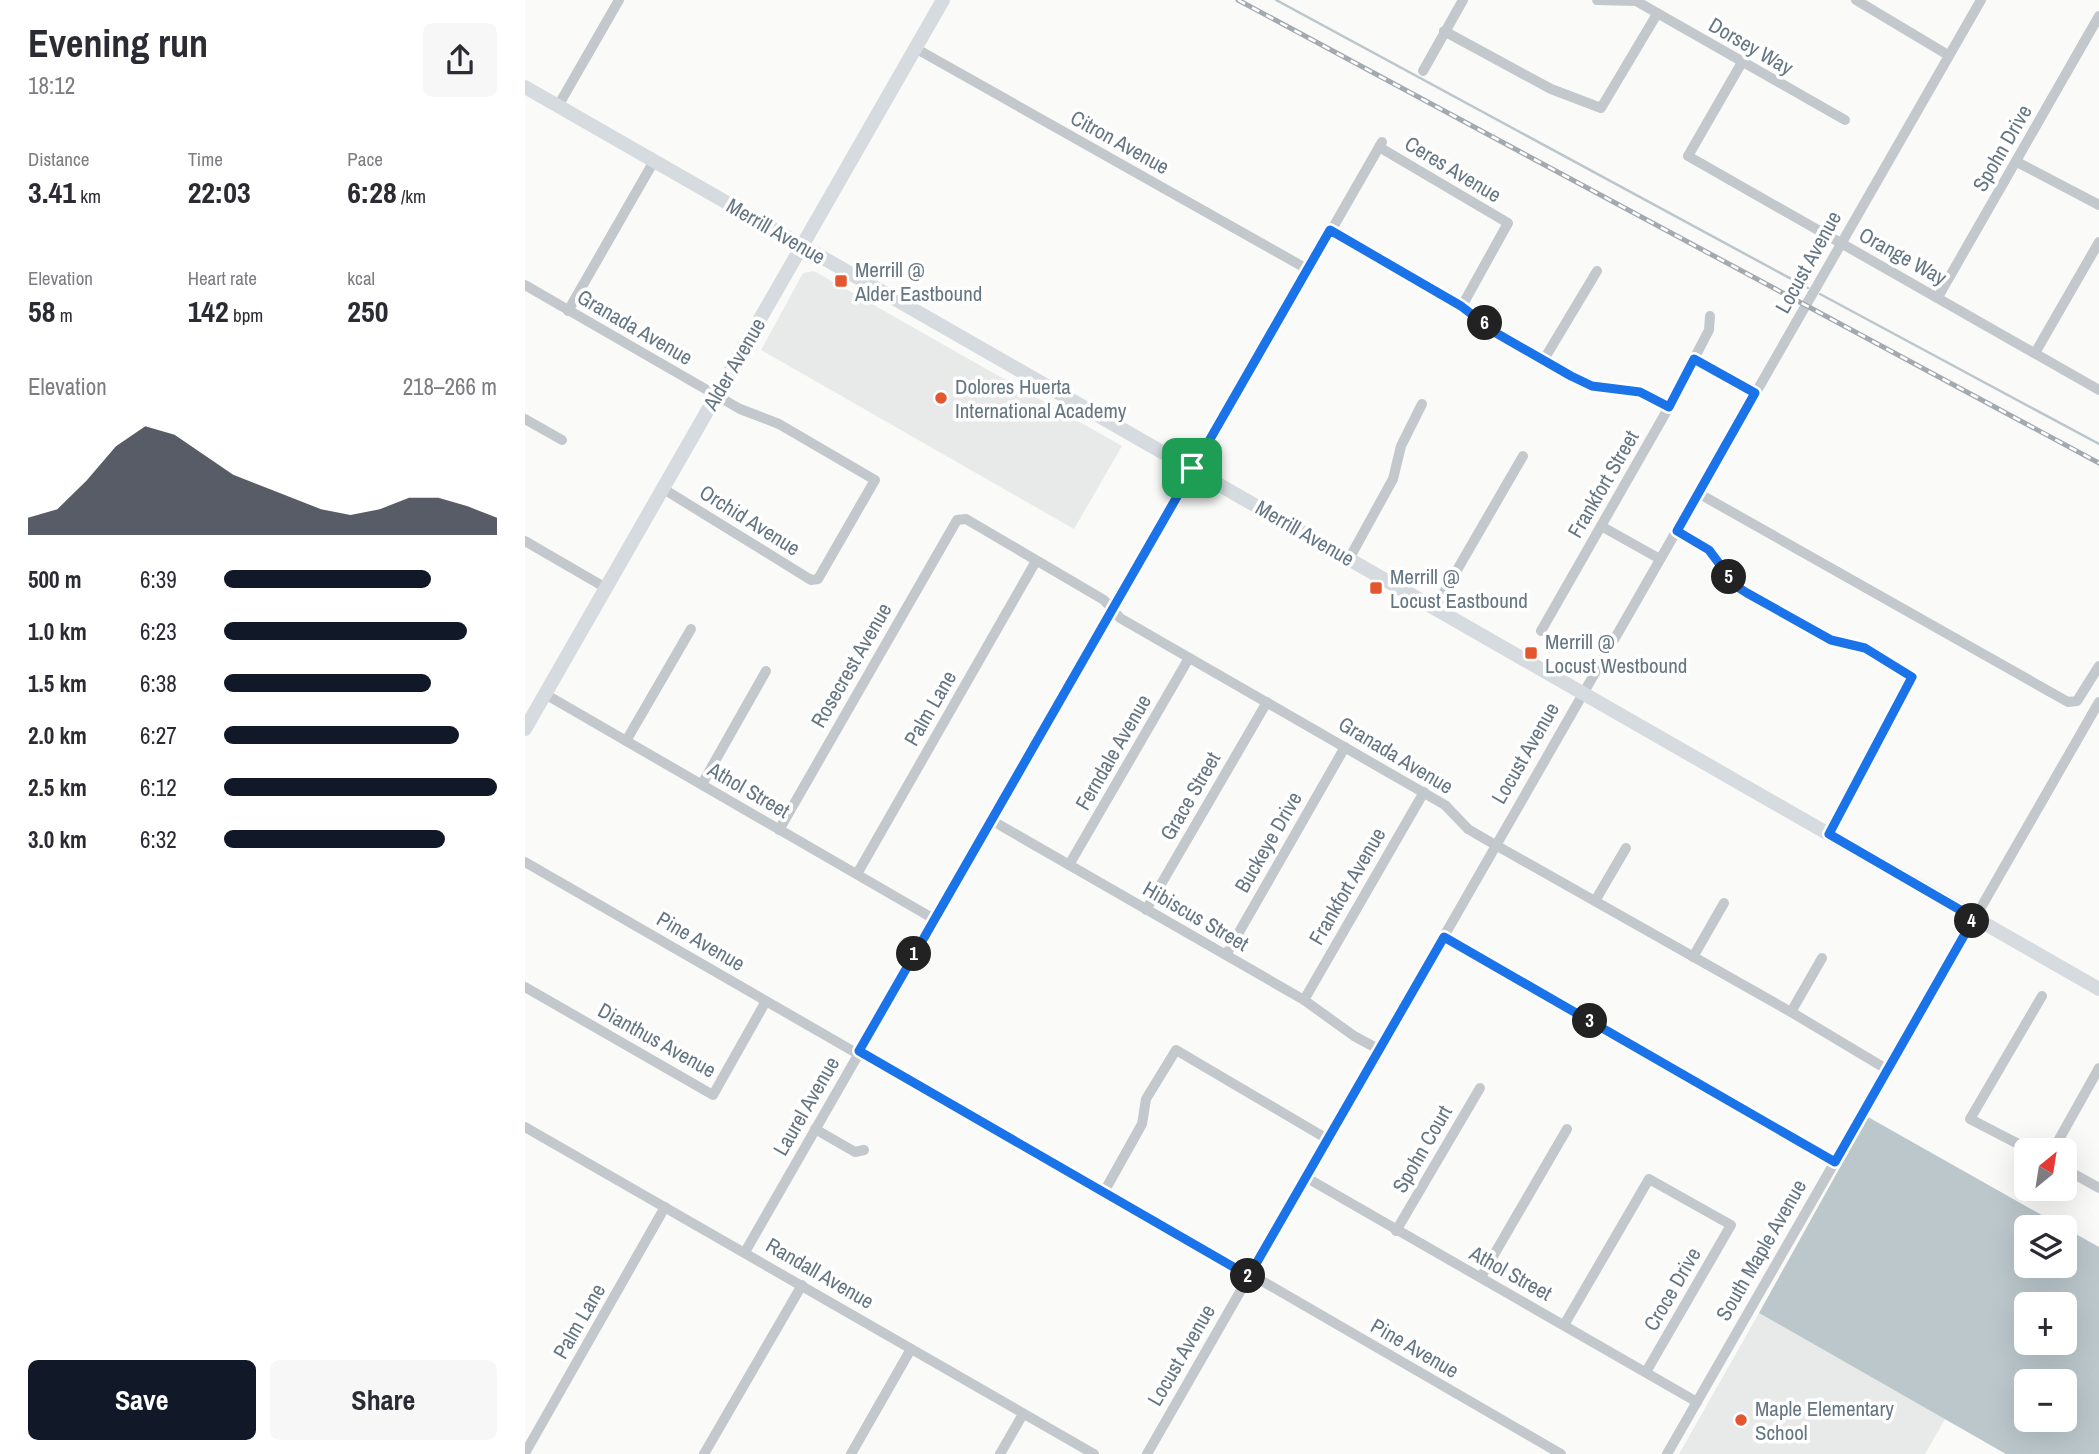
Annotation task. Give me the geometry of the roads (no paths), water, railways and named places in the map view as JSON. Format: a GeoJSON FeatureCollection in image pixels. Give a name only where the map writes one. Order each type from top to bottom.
{"type":"FeatureCollection","features":[{"type":"Feature","properties":{"kind":"main road","name":"Alder Avenue"},"geometry":{"type":"LineString","coordinates":[[525,729],[915,48],[939,1]]}},
{"type":"Feature","properties":{"kind":"main road","name":"Merrill Avenue"},"geometry":{"type":"LineString","coordinates":[[525,87],[2099,989]]}},
{"type":"Feature","properties":{"kind":"street"},"geometry":{"type":"LineString","coordinates":[[558,106],[619,0]]}},
{"type":"Feature","properties":{"kind":"street"},"geometry":{"type":"LineString","coordinates":[[1423,71],[1463,0]]}},
{"type":"Feature","properties":{"kind":"street","name":"Dorsey Way"},"geometry":{"type":"LineString","coordinates":[[1597,0],[1636,1],[1741,64],[1845,121]]}},
{"type":"Feature","properties":{"kind":"street"},"geometry":{"type":"LineString","coordinates":[[1856,0],[1948,55]]}},
{"type":"Feature","properties":{"kind":"street","name":"Locust Avenue"},"geometry":{"type":"LineString","coordinates":[[1147,1454],[1981,0]]}},
{"type":"Feature","properties":{"kind":"street"},"geometry":{"type":"LineString","coordinates":[[1444,32],[1551,89],[1601,108],[1657,14]]}},
{"type":"Feature","properties":{"kind":"street","name":"Spohn Drive"},"geometry":{"type":"LineString","coordinates":[[1938,297],[2099,16]]}},
{"type":"Feature","properties":{"kind":"street","name":"Citron Avenue"},"geometry":{"type":"LineString","coordinates":[[915,48],[1307,269]]}},
{"type":"Feature","properties":{"kind":"street","name":"Orange Way"},"geometry":{"type":"LineString","coordinates":[[1741,64],[1688,156],[2099,390]]}},
{"type":"Feature","properties":{"kind":"street","name":"Laurel Avenue"},"geometry":{"type":"LineString","coordinates":[[745,1252],[1192,468],[1381,144]]}},
{"type":"Feature","properties":{"kind":"street","name":"Ceres Avenue"},"geometry":{"type":"LineString","coordinates":[[1381,144],[1508,223],[1461,306]]}},
{"type":"Feature","properties":{"kind":"street"},"geometry":{"type":"LineString","coordinates":[[568,311],[655,161]]}},
{"type":"Feature","properties":{"kind":"street"},"geometry":{"type":"LineString","coordinates":[[2017,162],[2099,205]]}},
{"type":"Feature","properties":{"kind":"street"},"geometry":{"type":"LineString","coordinates":[[1330,230],[1461,306],[1496,333],[1543,362],[1592,386],[1640,392],[1669,407]]}},
{"type":"Feature","properties":{"kind":"street"},"geometry":{"type":"LineString","coordinates":[[2035,353],[2099,242]]}},
{"type":"Feature","properties":{"kind":"street"},"geometry":{"type":"LineString","coordinates":[[1543,362],[1597,271]]}},
{"type":"Feature","properties":{"kind":"street","name":"Granada Avenue"},"geometry":{"type":"LineString","coordinates":[[525,285],[716,396],[779,424],[875,480],[818,579]]}},
{"type":"Feature","properties":{"kind":"street","name":"Frankfort Street"},"geometry":{"type":"LineString","coordinates":[[1541,631],[1669,407],[1709,330],[1710,316]]}},
{"type":"Feature","properties":{"kind":"street"},"geometry":{"type":"LineString","coordinates":[[1694,359],[1755,393]]}},
{"type":"Feature","properties":{"kind":"street"},"geometry":{"type":"LineString","coordinates":[[1349,559],[1393,479],[1401,446],[1422,404]]}},
{"type":"Feature","properties":{"kind":"street"},"geometry":{"type":"LineString","coordinates":[[525,419],[562,440]]}},
{"type":"Feature","properties":{"kind":"street"},"geometry":{"type":"LineString","coordinates":[[1435,608],[1523,456]]}},
{"type":"Feature","properties":{"kind":"street","name":"Orchid Avenue"},"geometry":{"type":"LineString","coordinates":[[662,488],[778,561],[811,580],[818,579]]}},
{"type":"Feature","properties":{"kind":"street"},"geometry":{"type":"LineString","coordinates":[[1697,493],[2068,702],[2079,699],[2099,666]]}},
{"type":"Feature","properties":{"kind":"street","name":"Granada Avenue"},"geometry":{"type":"LineString","coordinates":[[957,520],[966,519],[1104,600],[1112,611],[1189,658],[1424,792],[1445,805],[1468,829],[1495,845],[1791,1012],[1888,1070]]}},
{"type":"Feature","properties":{"kind":"street","name":"Rosecrest Avenue"},"geometry":{"type":"LineString","coordinates":[[779,830],[957,520]]}},
{"type":"Feature","properties":{"kind":"street"},"geometry":{"type":"LineString","coordinates":[[1601,526],[1660,559]]}},
{"type":"Feature","properties":{"kind":"street"},"geometry":{"type":"LineString","coordinates":[[1677,531],[1709,550],[1736,586],[1747,593],[1831,640],[1865,648],[1912,677],[1829,834]]}},
{"type":"Feature","properties":{"kind":"street"},"geometry":{"type":"LineString","coordinates":[[525,541],[606,588]]}},
{"type":"Feature","properties":{"kind":"street","name":"Palm Lane"},"geometry":{"type":"LineString","coordinates":[[857,874],[1036,561]]}},
{"type":"Feature","properties":{"kind":"street"},"geometry":{"type":"LineString","coordinates":[[626,741],[691,629]]}},
{"type":"Feature","properties":{"kind":"street","name":"Ferndale Avenue"},"geometry":{"type":"LineString","coordinates":[[1069,865],[1189,658]]}},
{"type":"Feature","properties":{"kind":"street"},"geometry":{"type":"LineString","coordinates":[[702,784],[766,671]]}},
{"type":"Feature","properties":{"kind":"street","name":"Athol Street"},"geometry":{"type":"LineString","coordinates":[[545,694],[934,919]]}},
{"type":"Feature","properties":{"kind":"street","name":"Grace Street"},"geometry":{"type":"LineString","coordinates":[[1146,910],[1267,702]]}},
{"type":"Feature","properties":{"kind":"street","name":"South Maple Avenue"},"geometry":{"type":"LineString","coordinates":[[1667,1454],[2099,702]]}},
{"type":"Feature","properties":{"kind":"street","name":"Buckeye Drive"},"geometry":{"type":"LineString","coordinates":[[1226,956],[1345,747]]}},
{"type":"Feature","properties":{"kind":"street","name":"Frankfort Avenue"},"geometry":{"type":"LineString","coordinates":[[1304,1000],[1424,792]]}},
{"type":"Feature","properties":{"kind":"street","name":"Hibiscus Street"},"geometry":{"type":"LineString","coordinates":[[991,820],[1304,1000],[1354,1036],[1380,1050]]}},
{"type":"Feature","properties":{"kind":"street"},"geometry":{"type":"LineString","coordinates":[[1595,901],[1626,848]]}},
{"type":"Feature","properties":{"kind":"street","name":"Pine Avenue"},"geometry":{"type":"LineString","coordinates":[[525,862],[1561,1454]]}},
{"type":"Feature","properties":{"kind":"street"},"geometry":{"type":"LineString","coordinates":[[1693,957],[1724,903]]}},
{"type":"Feature","properties":{"kind":"street"},"geometry":{"type":"LineString","coordinates":[[1444,937],[1835,1162]]}},
{"type":"Feature","properties":{"kind":"street"},"geometry":{"type":"LineString","coordinates":[[1791,1012],[1822,958]]}},
{"type":"Feature","properties":{"kind":"street","name":"Dianthus Avenue"},"geometry":{"type":"LineString","coordinates":[[525,987],[713,1095],[767,1001]]}},
{"type":"Feature","properties":{"kind":"street"},"geometry":{"type":"LineString","coordinates":[[2014,1142],[1970,1119],[2042,996]]}},
{"type":"Feature","properties":{"kind":"street"},"geometry":{"type":"LineString","coordinates":[[1104,1192],[1142,1124],[1146,1099],[1176,1050],[1329,1140]]}},
{"type":"Feature","properties":{"kind":"street"},"geometry":{"type":"LineString","coordinates":[[2060,1138],[2099,1068]]}},
{"type":"Feature","properties":{"kind":"street","name":"Spohn Court"},"geometry":{"type":"LineString","coordinates":[[1396,1231],[1480,1087]]}},
{"type":"Feature","properties":{"kind":"street","name":"Randall Avenue"},"geometry":{"type":"LineString","coordinates":[[525,1127],[1094,1454]]}},
{"type":"Feature","properties":{"kind":"street"},"geometry":{"type":"LineString","coordinates":[[815,1129],[855,1152],[864,1150]]}},
{"type":"Feature","properties":{"kind":"street"},"geometry":{"type":"LineString","coordinates":[[1481,1277],[1567,1129]]}},
{"type":"Feature","properties":{"kind":"street"},"geometry":{"type":"LineString","coordinates":[[2077,1176],[2099,1188]]}},
{"type":"Feature","properties":{"kind":"street","name":"Athol Street"},"geometry":{"type":"LineString","coordinates":[[1307,1178],[1696,1402]]}},
{"type":"Feature","properties":{"kind":"street","name":"Croce Drive"},"geometry":{"type":"LineString","coordinates":[[1564,1325],[1649,1179],[1731,1225],[1646,1372]]}},
{"type":"Feature","properties":{"kind":"street","name":"Palm Lane"},"geometry":{"type":"LineString","coordinates":[[525,1454],[665,1207]]}},
{"type":"Feature","properties":{"kind":"street"},"geometry":{"type":"LineString","coordinates":[[704,1454],[802,1285]]}},
{"type":"Feature","properties":{"kind":"street"},"geometry":{"type":"LineString","coordinates":[[851,1454],[911,1349]]}},
{"type":"Feature","properties":{"kind":"street"},"geometry":{"type":"LineString","coordinates":[[1000,1454],[1023,1414]]}},
{"type":"Feature","properties":{"kind":"waterway"},"geometry":{"type":"LineString","coordinates":[[1276,0],[1808,288]]}},
{"type":"Feature","properties":{"kind":"waterway"},"geometry":{"type":"LineString","coordinates":[[1820,294],[2099,444]]}},
{"type":"Feature","properties":{"kind":"railway"},"geometry":{"type":"LineString","coordinates":[[1238,0],[2099,463]]}},
{"type":"Feature","properties":{"kind":"place","name":"Merrill @ Alder Eastbound"},"geometry":{"type":"Point","coordinates":[841,281]}},
{"type":"Feature","properties":{"kind":"place","name":"Dolores Huerta International Academy"},"geometry":{"type":"Point","coordinates":[941,398]}},
{"type":"Feature","properties":{"kind":"place","name":"Merrill @ Locust Eastbound"},"geometry":{"type":"Point","coordinates":[1376,588]}},
{"type":"Feature","properties":{"kind":"place","name":"Merrill @ Locust Westbound"},"geometry":{"type":"Point","coordinates":[1531,653]}},
{"type":"Feature","properties":{"kind":"place","name":"Maple Elementary School"},"geometry":{"type":"Point","coordinates":[1741,1420]}}]}
